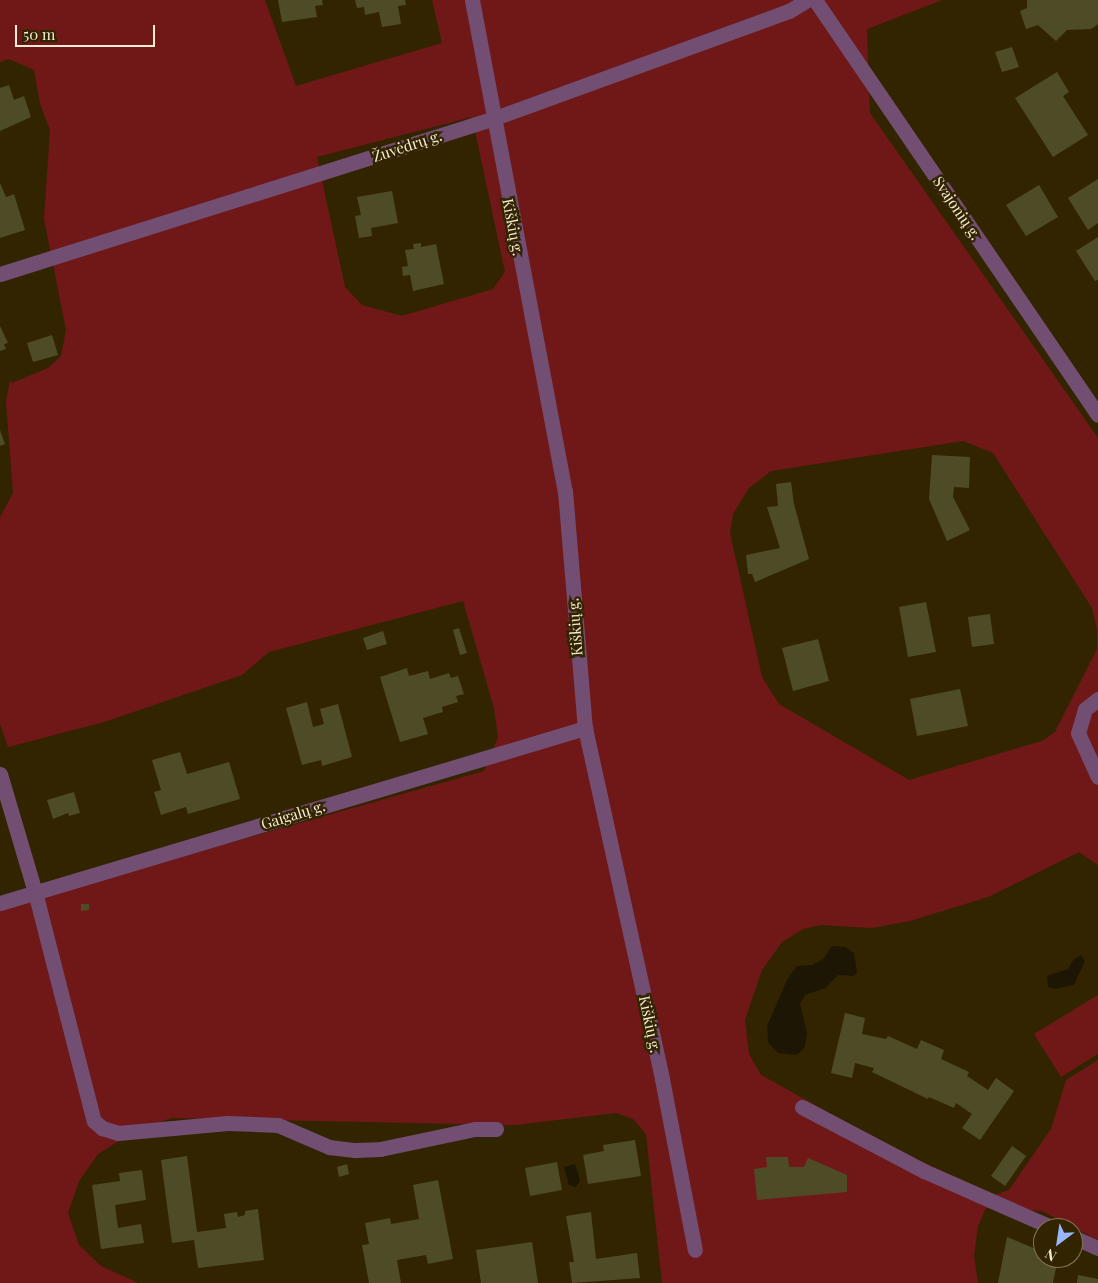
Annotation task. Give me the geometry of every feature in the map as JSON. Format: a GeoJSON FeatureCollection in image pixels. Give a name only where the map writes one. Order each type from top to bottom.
{"type":"FeatureCollection","features":[{"type":"Feature","properties":{"kind":"street","name":"Kiškių g."},"geometry":{"type":"LineString","coordinates":[[472,0],[492,119],[565,491],[585,728],[662,1079],[695,1250]]}},
{"type":"Feature","properties":{"kind":"street","name":"Žuvėdrų g."},"geometry":{"type":"LineString","coordinates":[[0,274],[492,119],[789,11],[807,0]]}},
{"type":"Feature","properties":{"kind":"street","name":"Svajonių g."},"geometry":{"type":"LineString","coordinates":[[815,0],[1098,415]]}},
{"type":"Feature","properties":{"kind":"street"},"geometry":{"type":"LineString","coordinates":[[1098,699],[1085,708],[1078,733],[1098,777]]}},
{"type":"Feature","properties":{"kind":"street","name":"Gaigalų g."},"geometry":{"type":"LineString","coordinates":[[0,902],[585,728]]}},
{"type":"Feature","properties":{"kind":"street"},"geometry":{"type":"LineString","coordinates":[[0,774],[35,892],[94,1120],[102,1128],[118,1132],[228,1123],[278,1125],[329,1147],[355,1150],[380,1150],[475,1129],[496,1129]]}},
{"type":"Feature","properties":{"kind":"street"},"geometry":{"type":"LineString","coordinates":[[802,1108],[924,1171],[1033,1219]]}},
{"type":"Feature","properties":{"kind":"street"},"geometry":{"type":"LineString","coordinates":[[1083,1241],[1098,1248]]}},
{"type":"Feature","properties":{"kind":"shaded area"},"geometry":{"type":"Polygon","coordinates":[[[0,0],[265,0],[296,86],[442,43],[432,0],[942,0],[867,29],[870,113],[1098,438],[1098,865],[1079,852],[988,897],[910,921],[872,928],[821,925],[803,929],[782,942],[762,970],[745,1020],[749,1054],[761,1075],[896,1150],[995,1195],[1009,1190],[1051,1129],[1066,1080],[1098,1060],[1098,1240],[1083,1232],[1083,1218],[1056,1218],[1042,1211],[986,1208],[978,1226],[974,1256],[978,1283],[662,1283],[646,1134],[633,1119],[616,1113],[515,1125],[171,1118],[130,1134],[98,1154],[79,1181],[68,1213],[79,1245],[101,1266],[138,1283],[0,1283],[0,908],[484,771],[498,737],[494,708],[463,601],[269,652],[242,675],[104,722],[8,747],[0,724],[0,517],[13,493],[6,401],[10,381],[12,383],[48,368],[61,356],[66,330],[44,219],[50,130],[40,104],[34,70],[9,59],[0,62],[0,0]],[[472,117],[317,157],[345,287],[362,305],[402,316],[493,289],[505,272],[472,117]],[[963,441],[771,471],[749,488],[733,514],[730,533],[762,677],[779,704],[909,780],[1042,741],[1055,732],[1097,649],[1097,629],[1092,608],[993,453],[963,441]]]}},
{"type":"Feature","properties":{"kind":"shaded area"},"geometry":{"type":"Polygon","coordinates":[[[832,946],[845,947],[854,953],[857,972],[854,976],[838,975],[825,988],[805,995],[800,1004],[807,1033],[805,1047],[797,1055],[778,1053],[768,1042],[767,1026],[788,978],[797,966],[812,965],[823,959],[832,946]]]}},
{"type":"Feature","properties":{"kind":"shaded area"},"geometry":{"type":"Polygon","coordinates":[[[1081,955],[1085,961],[1074,985],[1054,989],[1048,987],[1047,976],[1068,969],[1074,959],[1081,955]]]}},
{"type":"Feature","properties":{"kind":"shaded area"},"geometry":{"type":"Polygon","coordinates":[[[1098,995],[1098,1054],[1061,1077],[1034,1034],[1098,995]]]}},
{"type":"Feature","properties":{"kind":"shaded area"},"geometry":{"type":"Polygon","coordinates":[[[575,1164],[580,1180],[576,1187],[569,1185],[564,1167],[575,1164]]]}},
{"type":"Feature","properties":{"kind":"building"},"geometry":{"type":"Polygon","coordinates":[[[278,0],[322,0],[323,5],[315,6],[317,17],[282,22],[278,0]]]}},
{"type":"Feature","properties":{"kind":"building"},"geometry":{"type":"Polygon","coordinates":[[[355,0],[405,0],[406,5],[398,6],[401,24],[382,27],[379,12],[365,15],[364,7],[357,8],[355,0]]]}},
{"type":"Feature","properties":{"kind":"building"},"geometry":{"type":"Polygon","coordinates":[[[1027,0],[1098,0],[1098,24],[1091,29],[1067,30],[1056,41],[1038,25],[1026,29],[1020,11],[1027,8],[1027,0]]]}},
{"type":"Feature","properties":{"kind":"building"},"geometry":{"type":"Polygon","coordinates":[[[1012,47],[1019,67],[1002,72],[995,52],[1012,47]]]}},
{"type":"Feature","properties":{"kind":"building"},"geometry":{"type":"Polygon","coordinates":[[[1057,72],[1069,92],[1063,96],[1088,135],[1053,157],[1015,98],[1057,72]]]}},
{"type":"Feature","properties":{"kind":"building"},"geometry":{"type":"Polygon","coordinates":[[[9,85],[14,100],[24,96],[31,117],[0,131],[0,88],[9,85]]]}},
{"type":"Feature","properties":{"kind":"building"},"geometry":{"type":"Polygon","coordinates":[[[1098,179],[1098,223],[1088,230],[1068,198],[1098,179]]]}},
{"type":"Feature","properties":{"kind":"building"},"geometry":{"type":"Polygon","coordinates":[[[0,183],[6,197],[14,194],[25,230],[0,238],[0,183]]]}},
{"type":"Feature","properties":{"kind":"building"},"geometry":{"type":"Polygon","coordinates":[[[1039,185],[1058,217],[1026,236],[1006,205],[1039,185]]]}},
{"type":"Feature","properties":{"kind":"building"},"geometry":{"type":"Polygon","coordinates":[[[392,191],[398,223],[371,228],[372,236],[359,238],[355,216],[361,215],[357,197],[392,191]]]}},
{"type":"Feature","properties":{"kind":"building"},"geometry":{"type":"Polygon","coordinates":[[[1098,237],[1098,280],[1095,281],[1076,251],[1098,237]]]}},
{"type":"Feature","properties":{"kind":"building"},"geometry":{"type":"Polygon","coordinates":[[[421,243],[421,247],[436,244],[444,284],[413,291],[410,275],[403,276],[402,267],[408,266],[405,250],[414,249],[413,244],[421,243]]]}},
{"type":"Feature","properties":{"kind":"building"},"geometry":{"type":"Polygon","coordinates":[[[0,326],[8,343],[4,344],[6,349],[0,351],[0,326]]]}},
{"type":"Feature","properties":{"kind":"building"},"geometry":{"type":"Polygon","coordinates":[[[52,335],[58,355],[33,362],[27,343],[52,335]]]}},
{"type":"Feature","properties":{"kind":"building"},"geometry":{"type":"Polygon","coordinates":[[[0,430],[5,444],[0,446],[0,430]]]}},
{"type":"Feature","properties":{"kind":"building"},"geometry":{"type":"Polygon","coordinates":[[[932,455],[970,457],[969,488],[954,487],[953,497],[970,530],[947,541],[929,499],[932,455]]]}},
{"type":"Feature","properties":{"kind":"building"},"geometry":{"type":"Polygon","coordinates":[[[791,482],[794,504],[809,559],[755,582],[752,574],[748,574],[746,555],[780,548],[767,507],[778,506],[776,484],[791,482]]]}},
{"type":"Feature","properties":{"kind":"building"},"geometry":{"type":"Polygon","coordinates":[[[926,602],[936,652],[908,657],[899,607],[926,602]]]}},
{"type":"Feature","properties":{"kind":"building"},"geometry":{"type":"Polygon","coordinates":[[[990,614],[994,644],[972,647],[968,617],[990,614]]]}},
{"type":"Feature","properties":{"kind":"building"},"geometry":{"type":"Polygon","coordinates":[[[459,628],[467,653],[460,655],[453,630],[459,628]]]}},
{"type":"Feature","properties":{"kind":"building"},"geometry":{"type":"Polygon","coordinates":[[[383,631],[387,644],[367,650],[363,638],[383,631]]]}},
{"type":"Feature","properties":{"kind":"building"},"geometry":{"type":"Polygon","coordinates":[[[818,639],[829,681],[793,691],[782,648],[818,639]]]}},
{"type":"Feature","properties":{"kind":"building"},"geometry":{"type":"Polygon","coordinates":[[[407,668],[409,676],[428,671],[430,679],[449,673],[451,678],[458,676],[464,694],[456,696],[458,702],[442,707],[443,712],[423,718],[428,734],[400,742],[380,677],[407,668]]]}},
{"type":"Feature","properties":{"kind":"building"},"geometry":{"type":"Polygon","coordinates":[[[960,689],[968,726],[917,736],[910,699],[960,689]]]}},
{"type":"Feature","properties":{"kind":"building"},"geometry":{"type":"Polygon","coordinates":[[[307,702],[313,727],[324,724],[320,709],[338,704],[352,757],[322,766],[321,760],[302,765],[286,708],[307,702]]]}},
{"type":"Feature","properties":{"kind":"building"},"geometry":{"type":"Polygon","coordinates":[[[180,752],[187,774],[229,762],[240,799],[188,814],[186,807],[161,815],[154,792],[161,790],[152,760],[180,752]]]}},
{"type":"Feature","properties":{"kind":"building"},"geometry":{"type":"Polygon","coordinates":[[[74,792],[80,813],[69,816],[68,813],[53,819],[47,800],[74,792]]]}},
{"type":"Feature","properties":{"kind":"building"},"geometry":{"type":"Polygon","coordinates":[[[81,904],[89,904],[89,910],[81,911],[81,904]]]}},
{"type":"Feature","properties":{"kind":"building"},"geometry":{"type":"Polygon","coordinates":[[[845,1013],[865,1018],[862,1034],[886,1039],[888,1036],[917,1049],[921,1040],[944,1050],[941,1059],[969,1072],[967,1076],[988,1090],[996,1078],[1014,1091],[980,1140],[962,1128],[972,1114],[956,1103],[954,1108],[929,1097],[928,1099],[872,1072],[874,1068],[855,1063],[852,1078],[831,1073],[845,1013]]]}},
{"type":"Feature","properties":{"kind":"building"},"geometry":{"type":"Polygon","coordinates":[[[635,1140],[641,1176],[588,1184],[583,1155],[604,1151],[603,1145],[635,1140]]]}},
{"type":"Feature","properties":{"kind":"building"},"geometry":{"type":"Polygon","coordinates":[[[1012,1146],[1026,1156],[1005,1186],[991,1176],[1012,1146]]]}},
{"type":"Feature","properties":{"kind":"building"},"geometry":{"type":"Polygon","coordinates":[[[187,1156],[197,1232],[226,1228],[224,1214],[237,1212],[238,1217],[245,1215],[245,1211],[258,1209],[264,1260],[198,1268],[194,1240],[172,1243],[161,1160],[187,1156]]]}},
{"type":"Feature","properties":{"kind":"building"},"geometry":{"type":"Polygon","coordinates":[[[766,1157],[788,1157],[789,1167],[804,1167],[808,1158],[847,1175],[847,1192],[757,1200],[754,1169],[767,1167],[766,1157]]]}},
{"type":"Feature","properties":{"kind":"building"},"geometry":{"type":"Polygon","coordinates":[[[557,1162],[562,1190],[530,1196],[525,1168],[557,1162]]]}},
{"type":"Feature","properties":{"kind":"building"},"geometry":{"type":"Polygon","coordinates":[[[347,1164],[349,1174],[339,1177],[337,1167],[347,1164]]]}},
{"type":"Feature","properties":{"kind":"building"},"geometry":{"type":"Polygon","coordinates":[[[142,1170],[146,1200],[115,1205],[118,1228],[141,1224],[144,1243],[101,1249],[92,1185],[120,1181],[119,1173],[142,1170]]]}},
{"type":"Feature","properties":{"kind":"building"},"geometry":{"type":"Polygon","coordinates":[[[438,1180],[453,1259],[428,1264],[426,1255],[397,1260],[401,1283],[369,1283],[362,1245],[369,1244],[365,1223],[390,1218],[391,1224],[419,1219],[413,1185],[438,1180]]]}},
{"type":"Feature","properties":{"kind":"building"},"geometry":{"type":"Polygon","coordinates":[[[591,1212],[596,1259],[637,1253],[640,1278],[572,1283],[569,1262],[574,1262],[566,1216],[591,1212]]]}},
{"type":"Feature","properties":{"kind":"building"},"geometry":{"type":"Polygon","coordinates":[[[1007,1237],[1033,1248],[1033,1268],[1056,1268],[1053,1283],[998,1283],[1007,1237]]]}},
{"type":"Feature","properties":{"kind":"building"},"geometry":{"type":"Polygon","coordinates":[[[532,1242],[538,1283],[481,1283],[476,1250],[532,1242]]]}},
{"type":"Feature","properties":{"kind":"building"},"geometry":{"type":"Polygon","coordinates":[[[1078,1275],[1098,1279],[1098,1283],[1077,1283],[1078,1275]]]}}]}
